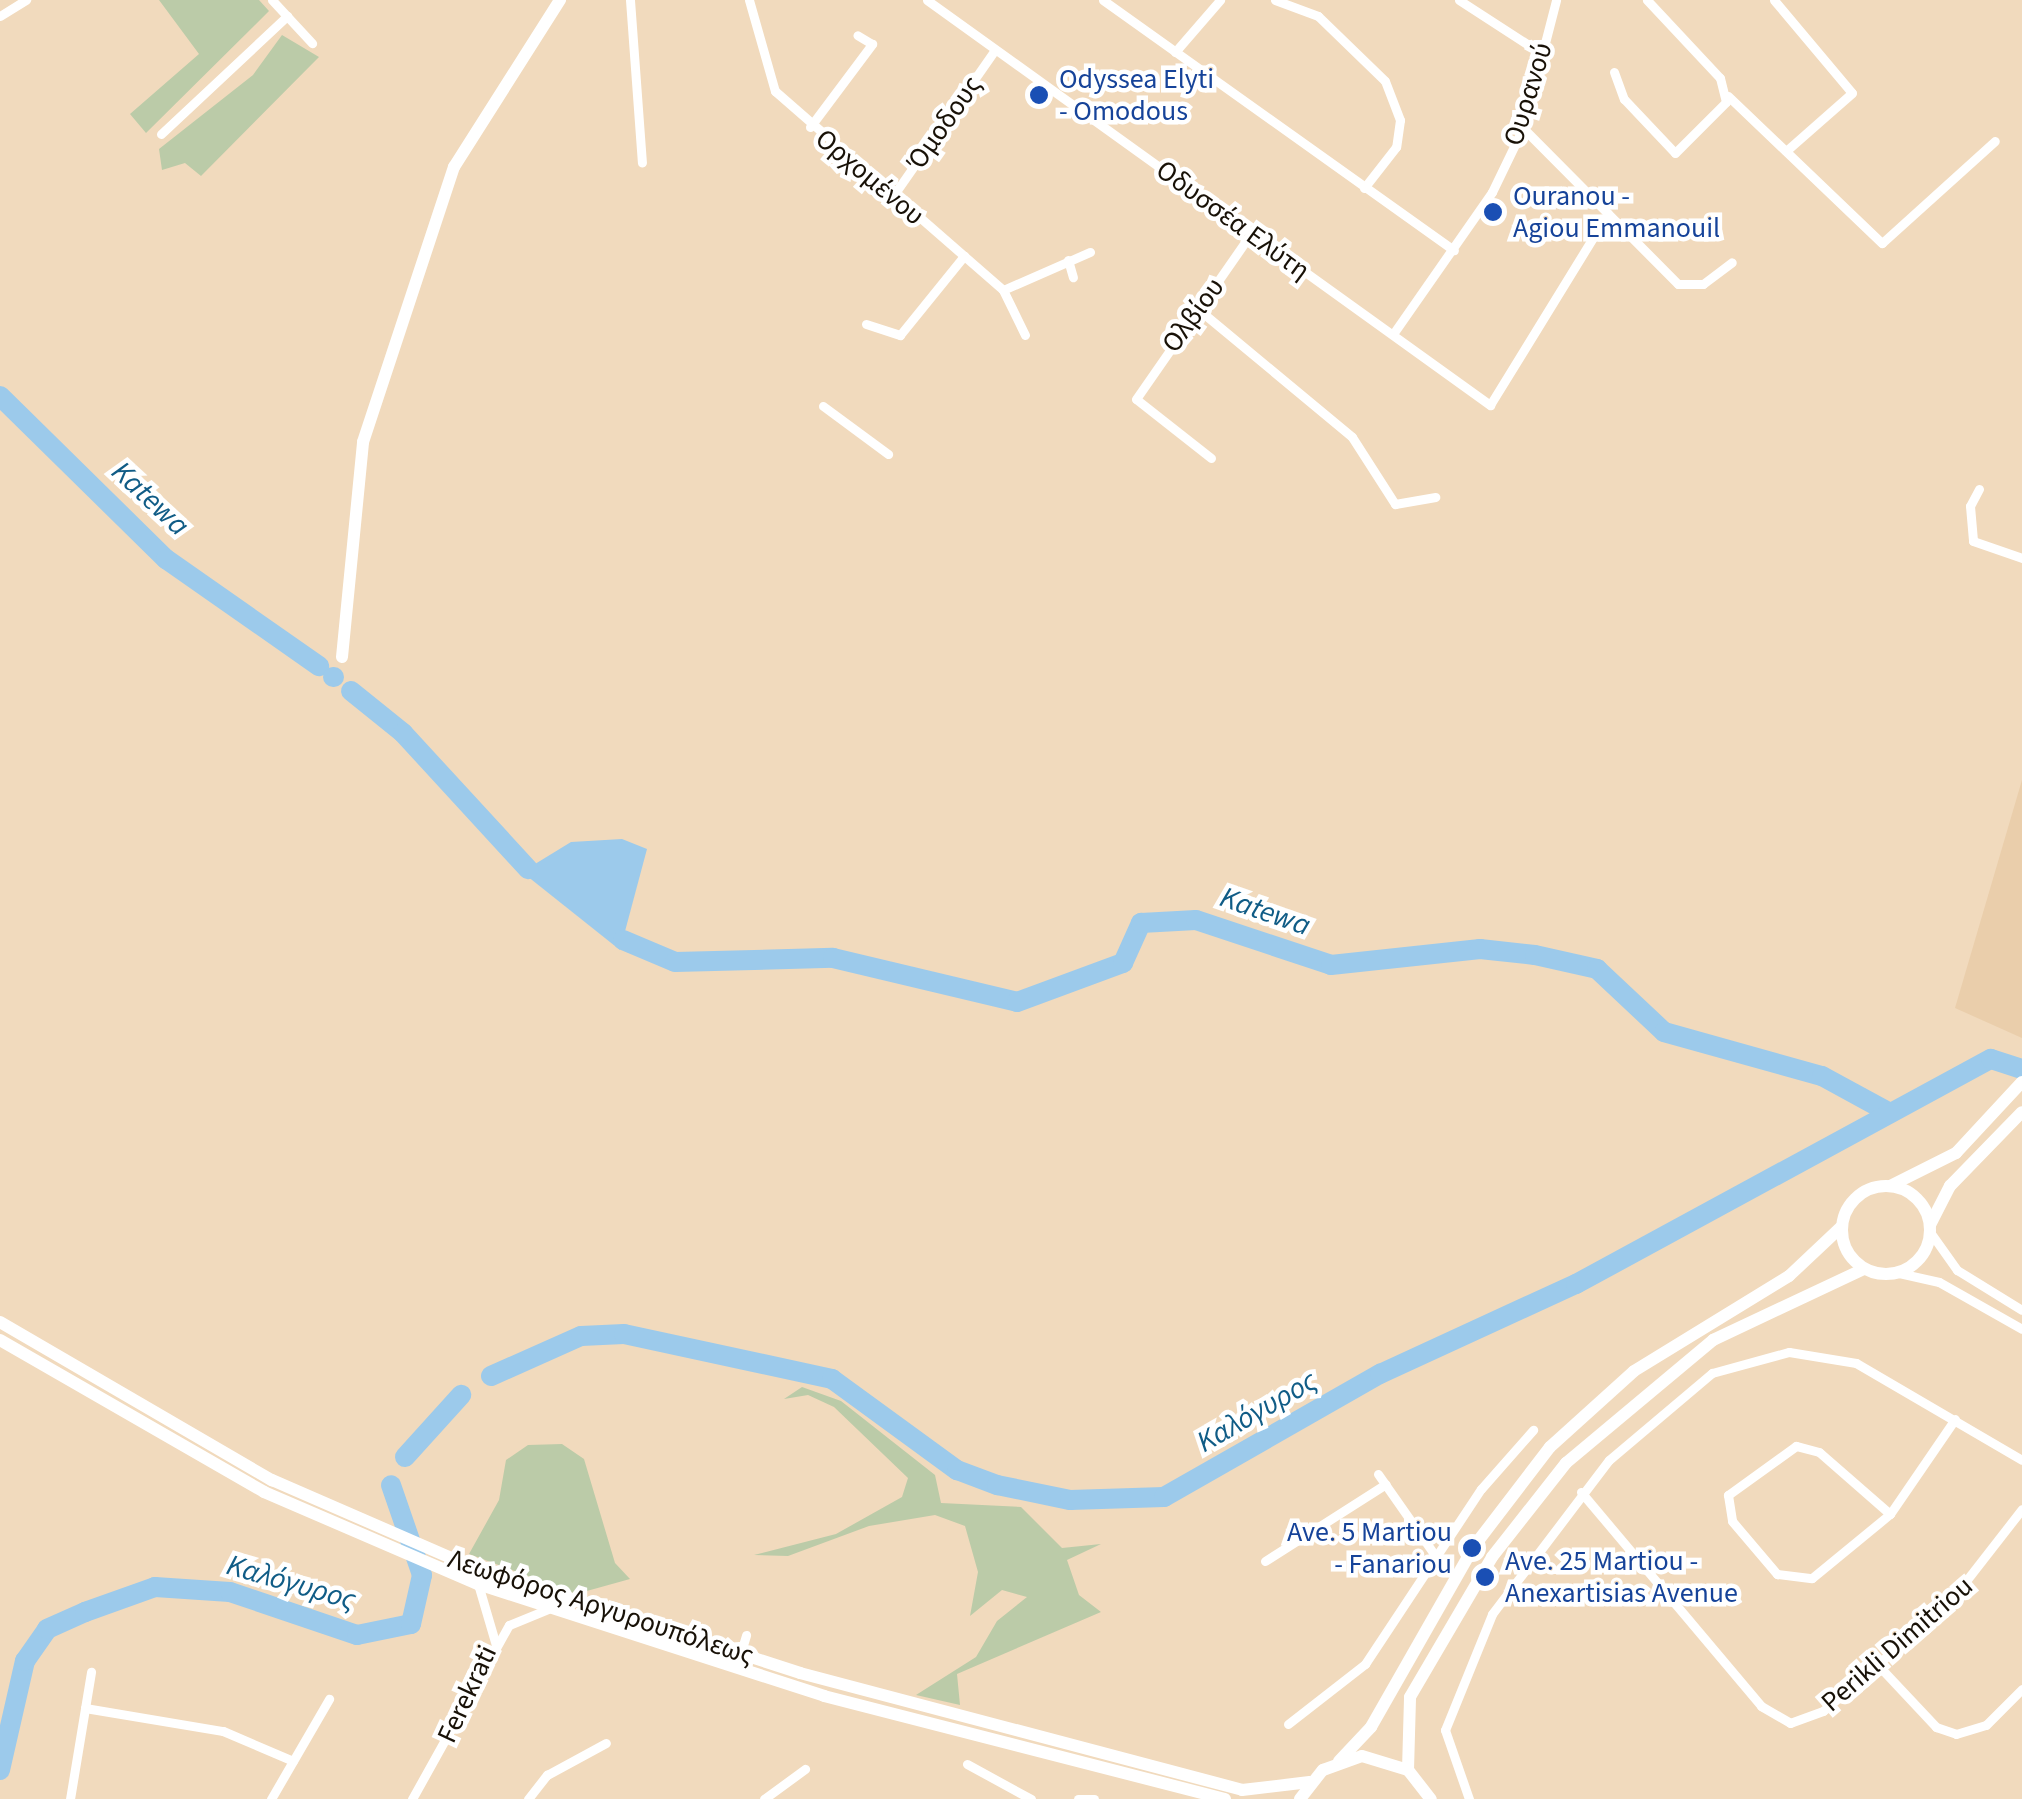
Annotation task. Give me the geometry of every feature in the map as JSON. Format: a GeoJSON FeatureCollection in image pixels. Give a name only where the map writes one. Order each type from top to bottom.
{"type":"FeatureCollection","features":[{"type":"Feature","properties":{"kind":"main road"},"geometry":{"type":"LineString","coordinates":[[342,657],[363,442],[454,167],[560,0]]}},
{"type":"Feature","properties":{"kind":"main road"},"geometry":{"type":"LineString","coordinates":[[1300,1799],[1310,1782],[1338,1761],[1371,1726],[1475,1545],[1550,1447],[1646,1362],[1788,1276],[1841,1227],[1856,1197],[1890,1186],[1956,1153],[2022,1082]]}},
{"type":"Feature","properties":{"kind":"main road"},"geometry":{"type":"LineString","coordinates":[[1408,1770],[1402,1723],[1410,1697],[1492,1557],[1566,1463],[1713,1340],[1864,1269],[1899,1272],[1923,1255],[1950,1186],[2022,1112]]}},
{"type":"Feature","properties":{"kind":"main road"},"geometry":{"type":"LineString","coordinates":[[1890,1186],[1922,1204],[1930,1229]]}},
{"type":"Feature","properties":{"kind":"main road"},"geometry":{"type":"LineString","coordinates":[[1841,1227],[1864,1269]]}},
{"type":"Feature","properties":{"kind":"main road","name":"Λεωφόρος Αργυρουπόλεως"},"geometry":{"type":"LineString","coordinates":[[0,1322],[363,1523],[472,1566],[740,1655],[1242,1790],[1310,1782]]}},
{"type":"Feature","properties":{"kind":"main road","name":"Λεωφόρος Αργυρουπόλεως"},"geometry":{"type":"LineString","coordinates":[[0,1340],[368,1543],[548,1609],[824,1696],[1225,1799]]}},
{"type":"Feature","properties":{"kind":"main road"},"geometry":{"type":"LineString","coordinates":[[1338,1761],[1386,1759],[1408,1770],[1431,1799]]}},
{"type":"Feature","properties":{"kind":"street"},"geometry":{"type":"LineString","coordinates":[[0,16],[26,0]]}},
{"type":"Feature","properties":{"kind":"street"},"geometry":{"type":"LineString","coordinates":[[272,0],[312,42]]}},
{"type":"Feature","properties":{"kind":"street"},"geometry":{"type":"LineString","coordinates":[[630,0],[642,163]]}},
{"type":"Feature","properties":{"kind":"street","name":"Ορχομένου"},"geometry":{"type":"LineString","coordinates":[[749,0],[762,68],[810,127],[1003,290],[1025,336]]}},
{"type":"Feature","properties":{"kind":"street","name":"Οδυσσέα Ελύτη"},"geometry":{"type":"LineString","coordinates":[[927,0],[1490,406],[1608,213]]}},
{"type":"Feature","properties":{"kind":"street"},"geometry":{"type":"LineString","coordinates":[[1103,0],[1454,250]]}},
{"type":"Feature","properties":{"kind":"street"},"geometry":{"type":"LineString","coordinates":[[1175,52],[1220,0]]}},
{"type":"Feature","properties":{"kind":"street"},"geometry":{"type":"LineString","coordinates":[[1275,0],[1318,16],[1385,81],[1400,120],[1396,148],[1364,188]]}},
{"type":"Feature","properties":{"kind":"street"},"geometry":{"type":"LineString","coordinates":[[1459,0],[1540,53]]}},
{"type":"Feature","properties":{"kind":"street","name":"Ουρανού"},"geometry":{"type":"LineString","coordinates":[[1393,334],[1454,250],[1523,128],[1556,0]]}},
{"type":"Feature","properties":{"kind":"street"},"geometry":{"type":"LineString","coordinates":[[1647,0],[1728,96],[1882,243],[1996,142]]}},
{"type":"Feature","properties":{"kind":"street"},"geometry":{"type":"LineString","coordinates":[[1774,0],[1852,93],[1786,151]]}},
{"type":"Feature","properties":{"kind":"street"},"geometry":{"type":"LineString","coordinates":[[161,134],[287,16]]}},
{"type":"Feature","properties":{"kind":"street"},"geometry":{"type":"LineString","coordinates":[[810,127],[872,44],[856,35]]}},
{"type":"Feature","properties":{"kind":"street","name":"Όμοδους"},"geometry":{"type":"LineString","coordinates":[[893,196],[995,50]]}},
{"type":"Feature","properties":{"kind":"street"},"geometry":{"type":"LineString","coordinates":[[1614,72],[1624,99],[1675,153],[1728,96]]}},
{"type":"Feature","properties":{"kind":"street"},"geometry":{"type":"LineString","coordinates":[[1523,128],[1678,284],[1703,284],[1732,262]]}},
{"type":"Feature","properties":{"kind":"street","name":"Ολβίου"},"geometry":{"type":"LineString","coordinates":[[1210,458],[1136,399],[1252,232]]}},
{"type":"Feature","properties":{"kind":"street"},"geometry":{"type":"LineString","coordinates":[[1003,290],[1090,252]]}},
{"type":"Feature","properties":{"kind":"street"},"geometry":{"type":"LineString","coordinates":[[866,324],[900,335],[964,256]]}},
{"type":"Feature","properties":{"kind":"street"},"geometry":{"type":"LineString","coordinates":[[1068,260],[1073,277]]}},
{"type":"Feature","properties":{"kind":"street"},"geometry":{"type":"LineString","coordinates":[[1198,309],[1302,390],[1352,437],[1395,504],[1435,497]]}},
{"type":"Feature","properties":{"kind":"street"},"geometry":{"type":"LineString","coordinates":[[823,406],[888,454]]}},
{"type":"Feature","properties":{"kind":"street"},"geometry":{"type":"LineString","coordinates":[[1979,489],[1970,506],[1974,541],[2022,558]]}},
{"type":"Feature","properties":{"kind":"street"},"geometry":{"type":"LineString","coordinates":[[1930,1229],[1956,1270],[2022,1310]]}},
{"type":"Feature","properties":{"kind":"street"},"geometry":{"type":"LineString","coordinates":[[1899,1272],[1939,1282],[2022,1329]]}},
{"type":"Feature","properties":{"kind":"street"},"geometry":{"type":"LineString","coordinates":[[1469,1799],[1445,1730],[1458,1684],[1492,1614],[1581,1492],[1647,1423],[1712,1373],[1752,1358],[1817,1353],[1856,1362],[2022,1460]]}},
{"type":"Feature","properties":{"kind":"street"},"geometry":{"type":"LineString","coordinates":[[1890,1514],[1819,1452],[1796,1446],[1728,1495],[1732,1520],[1792,1580],[1812,1578],[1890,1514],[1955,1419]]}},
{"type":"Feature","properties":{"kind":"street"},"geometry":{"type":"LineString","coordinates":[[1288,1724],[1365,1664],[1434,1554],[1533,1430]]}},
{"type":"Feature","properties":{"kind":"street"},"geometry":{"type":"LineString","coordinates":[[1378,1474],[1434,1554]]}},
{"type":"Feature","properties":{"kind":"street"},"geometry":{"type":"LineString","coordinates":[[1265,1561],[1386,1484]]}},
{"type":"Feature","properties":{"kind":"street","name":"Perikli Dimitriou"},"geometry":{"type":"LineString","coordinates":[[1581,1492],[1761,1706],[1799,1724],[1948,1604],[2010,1530],[2022,1509]]}},
{"type":"Feature","properties":{"kind":"street"},"geometry":{"type":"LineString","coordinates":[[2010,1530],[2022,1538]]}},
{"type":"Feature","properties":{"kind":"street","name":"Ferekrati"},"geometry":{"type":"LineString","coordinates":[[412,1799],[496,1645],[478,1584]]}},
{"type":"Feature","properties":{"kind":"street"},"geometry":{"type":"LineString","coordinates":[[496,1645],[524,1614],[548,1609]]}},
{"type":"Feature","properties":{"kind":"street"},"geometry":{"type":"LineString","coordinates":[[740,1655],[746,1635]]}},
{"type":"Feature","properties":{"kind":"street"},"geometry":{"type":"LineString","coordinates":[[1876,1663],[1936,1726],[1956,1734],[1986,1724],[2022,1689]]}},
{"type":"Feature","properties":{"kind":"street"},"geometry":{"type":"LineString","coordinates":[[70,1799],[91,1672]]}},
{"type":"Feature","properties":{"kind":"street"},"geometry":{"type":"LineString","coordinates":[[271,1799],[329,1699]]}},
{"type":"Feature","properties":{"kind":"street"},"geometry":{"type":"LineString","coordinates":[[85,1708],[223,1731],[293,1761]]}},
{"type":"Feature","properties":{"kind":"street"},"geometry":{"type":"LineString","coordinates":[[528,1799],[547,1775],[606,1743]]}},
{"type":"Feature","properties":{"kind":"street"},"geometry":{"type":"LineString","coordinates":[[967,1764],[1031,1799]]}},
{"type":"Feature","properties":{"kind":"street"},"geometry":{"type":"LineString","coordinates":[[764,1799],[805,1769]]}},
{"type":"Feature","properties":{"kind":"street"},"geometry":{"type":"LineString","coordinates":[[1078,1799],[1094,1799]]}},
{"type":"Feature","properties":{"kind":"shaded area"},"geometry":{"type":"Polygon","coordinates":[[[2022,780],[2022,1038],[1955,1008],[2022,780]]]}},
{"type":"Feature","properties":{"kind":"green space"},"geometry":{"type":"Polygon","coordinates":[[[159,0],[259,0],[269,11],[146,133],[130,114],[199,54],[159,0]]]}},
{"type":"Feature","properties":{"kind":"green space"},"geometry":{"type":"Polygon","coordinates":[[[282,35],[319,57],[201,176],[185,163],[162,170],[159,149],[253,75],[282,35]]]}},
{"type":"Feature","properties":{"kind":"green space"},"geometry":{"type":"Polygon","coordinates":[[[802,1387],[841,1401],[935,1475],[941,1503],[1021,1507],[1062,1548],[1101,1544],[1067,1560],[1079,1595],[1101,1612],[957,1674],[960,1705],[916,1695],[976,1657],[997,1621],[1027,1597],[1002,1590],[970,1616],[978,1572],[965,1526],[935,1515],[869,1526],[788,1556],[754,1555],[836,1534],[902,1497],[908,1478],[834,1407],[808,1395],[784,1399],[802,1387]]]}},
{"type":"Feature","properties":{"kind":"green space"},"geometry":{"type":"Polygon","coordinates":[[[562,1444],[584,1459],[615,1563],[630,1579],[576,1594],[469,1554],[499,1500],[506,1460],[528,1445],[562,1444]]]}},
{"type":"Feature","properties":{"kind":"water"},"geometry":{"type":"Polygon","coordinates":[[[622,839],[647,849],[620,950],[522,872],[571,842],[622,839]]]}},
{"type":"Feature","properties":{"kind":"waterway","name":"Katewa"},"geometry":{"type":"LineString","coordinates":[[0,396],[166,559],[319,666]]}},
{"type":"Feature","properties":{"kind":"waterway","name":"Katewa"},"geometry":{"type":"LineString","coordinates":[[351,691],[403,733],[528,869]]}},
{"type":"Feature","properties":{"kind":"waterway","name":"Katewa"},"geometry":{"type":"LineString","coordinates":[[623,940],[675,962],[833,958],[1017,1002],[1123,963],[1141,923],[1196,920],[1331,965],[1480,949],[1535,955],[1597,969],[1664,1032],[1822,1076],[1888,1112]]}},
{"type":"Feature","properties":{"kind":"waterway","name":"Καλόγυρος"},"geometry":{"type":"LineString","coordinates":[[491,1376],[581,1336],[624,1334],[832,1379],[957,1470],[997,1485],[1070,1500],[1164,1497],[1380,1374],[1576,1284],[1991,1059],[2022,1069]]}},
{"type":"Feature","properties":{"kind":"waterway","name":"Καλόγυρος"},"geometry":{"type":"LineString","coordinates":[[405,1457],[461,1395]]}},
{"type":"Feature","properties":{"kind":"waterway","name":"Καλόγυρος"},"geometry":{"type":"LineString","coordinates":[[0,1770],[25,1661],[47,1629],[155,1587],[230,1592],[357,1635],[411,1624],[422,1575],[391,1485]]}},
{"type":"Feature","properties":{"kind":"place","name":"Odyssea Elyti - Omodous"},"geometry":{"type":"Point","coordinates":[1039,95]}},
{"type":"Feature","properties":{"kind":"place","name":"Ouranou - Agiou Emmanouil"},"geometry":{"type":"Point","coordinates":[1493,212]}},
{"type":"Feature","properties":{"kind":"place","name":"Ave. 5 Martiou - Fanariou"},"geometry":{"type":"Point","coordinates":[1472,1548]}},
{"type":"Feature","properties":{"kind":"place","name":"Ave. 25 Martiou - Anexartisias Avenue"},"geometry":{"type":"Point","coordinates":[1485,1577]}}]}
